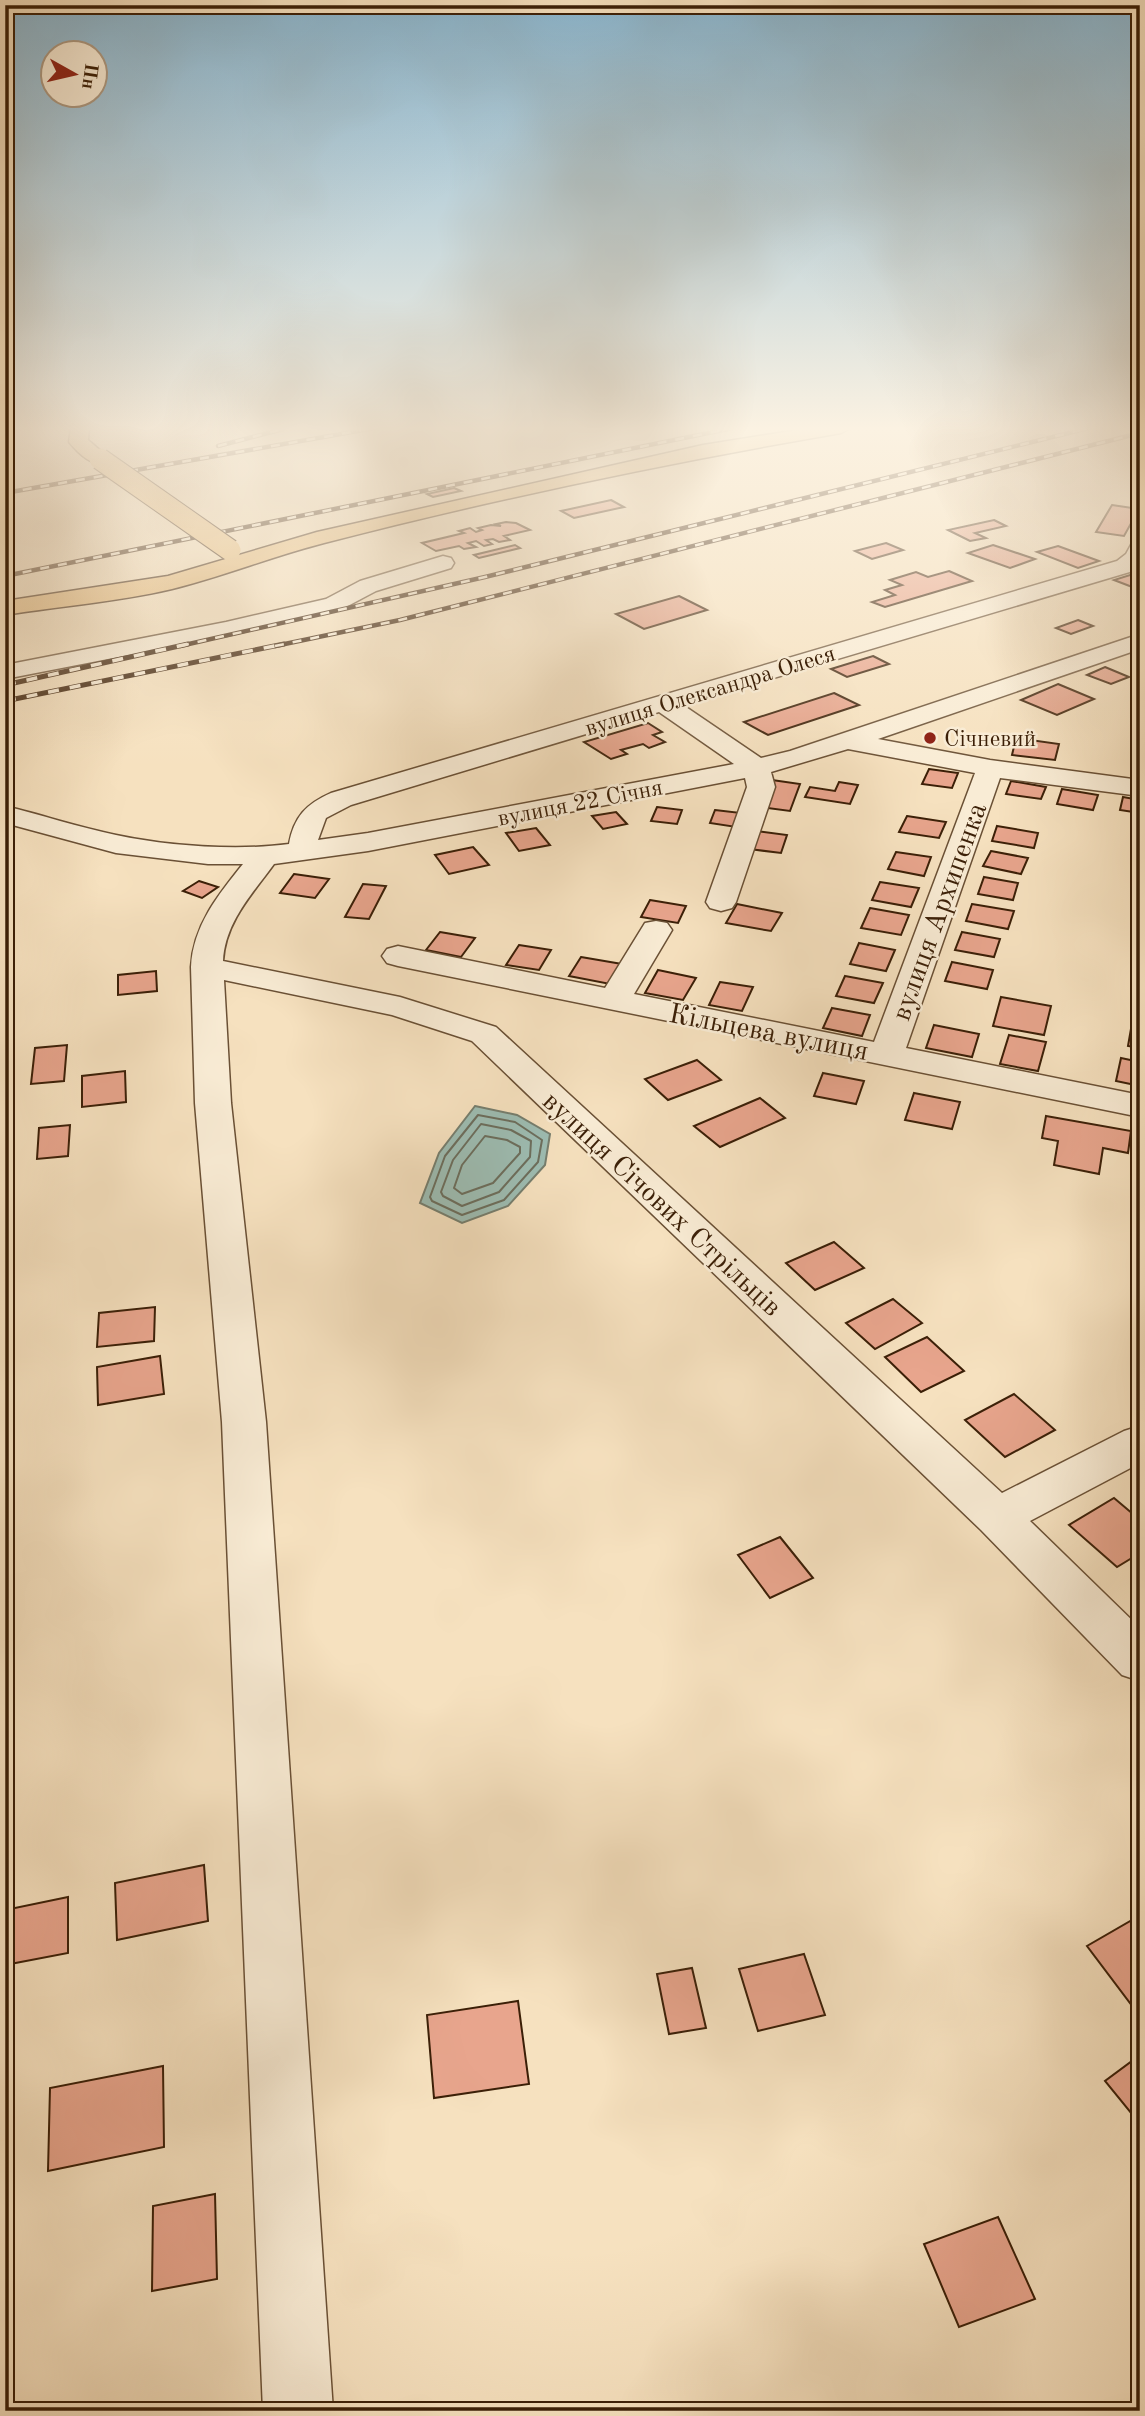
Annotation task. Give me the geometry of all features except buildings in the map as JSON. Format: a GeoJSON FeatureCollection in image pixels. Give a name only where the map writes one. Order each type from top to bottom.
{"type":"FeatureCollection","features":[{"type":"Feature","properties":{"kind":"main road"},"geometry":{"type":"LineString","coordinates":[[219,541],[238,554]]}},
{"type":"Feature","properties":{"kind":"main road"},"geometry":{"type":"LineString","coordinates":[[5,608],[169,583],[208,573],[238,554],[303,541]]}},
{"type":"Feature","properties":{"kind":"street","name":"вулиця Олександра Олеся"},"geometry":{"type":"LineString","coordinates":[[302,850],[308,820],[319,808],[1125,566],[1135,558],[1140,548]]}},
{"type":"Feature","properties":{"kind":"street"},"geometry":{"type":"LineString","coordinates":[[5,672],[226,629],[334,604],[368,586],[443,563]]}},
{"type":"Feature","properties":{"kind":"street","name":"вулиця 22 Січня"},"geometry":{"type":"LineString","coordinates":[[5,814],[116,844],[208,855],[265,856],[382,839],[756,767],[846,741],[1140,641]]}},
{"type":"Feature","properties":{"kind":"street"},"geometry":{"type":"LineString","coordinates":[[664,704],[756,767],[761,786],[721,902]]}},
{"type":"Feature","properties":{"kind":"street"},"geometry":{"type":"LineString","coordinates":[[846,741],[990,768],[1140,788]]}},
{"type":"Feature","properties":{"kind":"street","name":"вулиця Архипенка"},"geometry":{"type":"LineString","coordinates":[[887,1055],[990,768]]}},
{"type":"Feature","properties":{"kind":"street"},"geometry":{"type":"LineString","coordinates":[[265,856],[211,933],[206,952],[213,1102],[244,1422],[298,2411]]}},
{"type":"Feature","properties":{"kind":"street"},"geometry":{"type":"LineString","coordinates":[[614,1000],[656,930]]}},
{"type":"Feature","properties":{"kind":"street","name":"Кільцева вулиця"},"geometry":{"type":"LineString","coordinates":[[398,956],[1140,1106]]}},
{"type":"Feature","properties":{"kind":"street","name":"вулиця Січових Стрільців"},"geometry":{"type":"LineString","coordinates":[[207,967],[400,1007],[484,1034],[997,1517],[1140,1660]]}},
{"type":"Feature","properties":{"kind":"street"},"geometry":{"type":"LineString","coordinates":[[457,1024],[489,975]]}},
{"type":"Feature","properties":{"kind":"street"},"geometry":{"type":"LineString","coordinates":[[997,1517],[1140,1443]]}},
{"type":"Feature","properties":{"kind":"water"},"geometry":{"type":"Polygon","coordinates":[[[475,1106],[517,1115],[550,1134],[545,1165],[508,1206],[462,1223],[420,1203],[439,1153],[475,1106]]]}},
{"type":"Feature","properties":{"kind":"railway"},"geometry":{"type":"LineString","coordinates":[[5,576],[178,541]]}},
{"type":"Feature","properties":{"kind":"railway"},"geometry":{"type":"LineString","coordinates":[[180,646],[632,541]]}},
{"type":"Feature","properties":{"kind":"railway"},"geometry":{"type":"LineString","coordinates":[[275,646],[400,620],[714,541]]}},
{"type":"Feature","properties":{"kind":"railway"},"geometry":{"type":"LineString","coordinates":[[5,685],[188,644]]}},
{"type":"Feature","properties":{"kind":"railway"},"geometry":{"type":"LineString","coordinates":[[5,701],[284,644]]}},
{"type":"Feature","properties":{"kind":"place","name":"Січневий"},"geometry":{"type":"Point","coordinates":[930,738]}}]}
